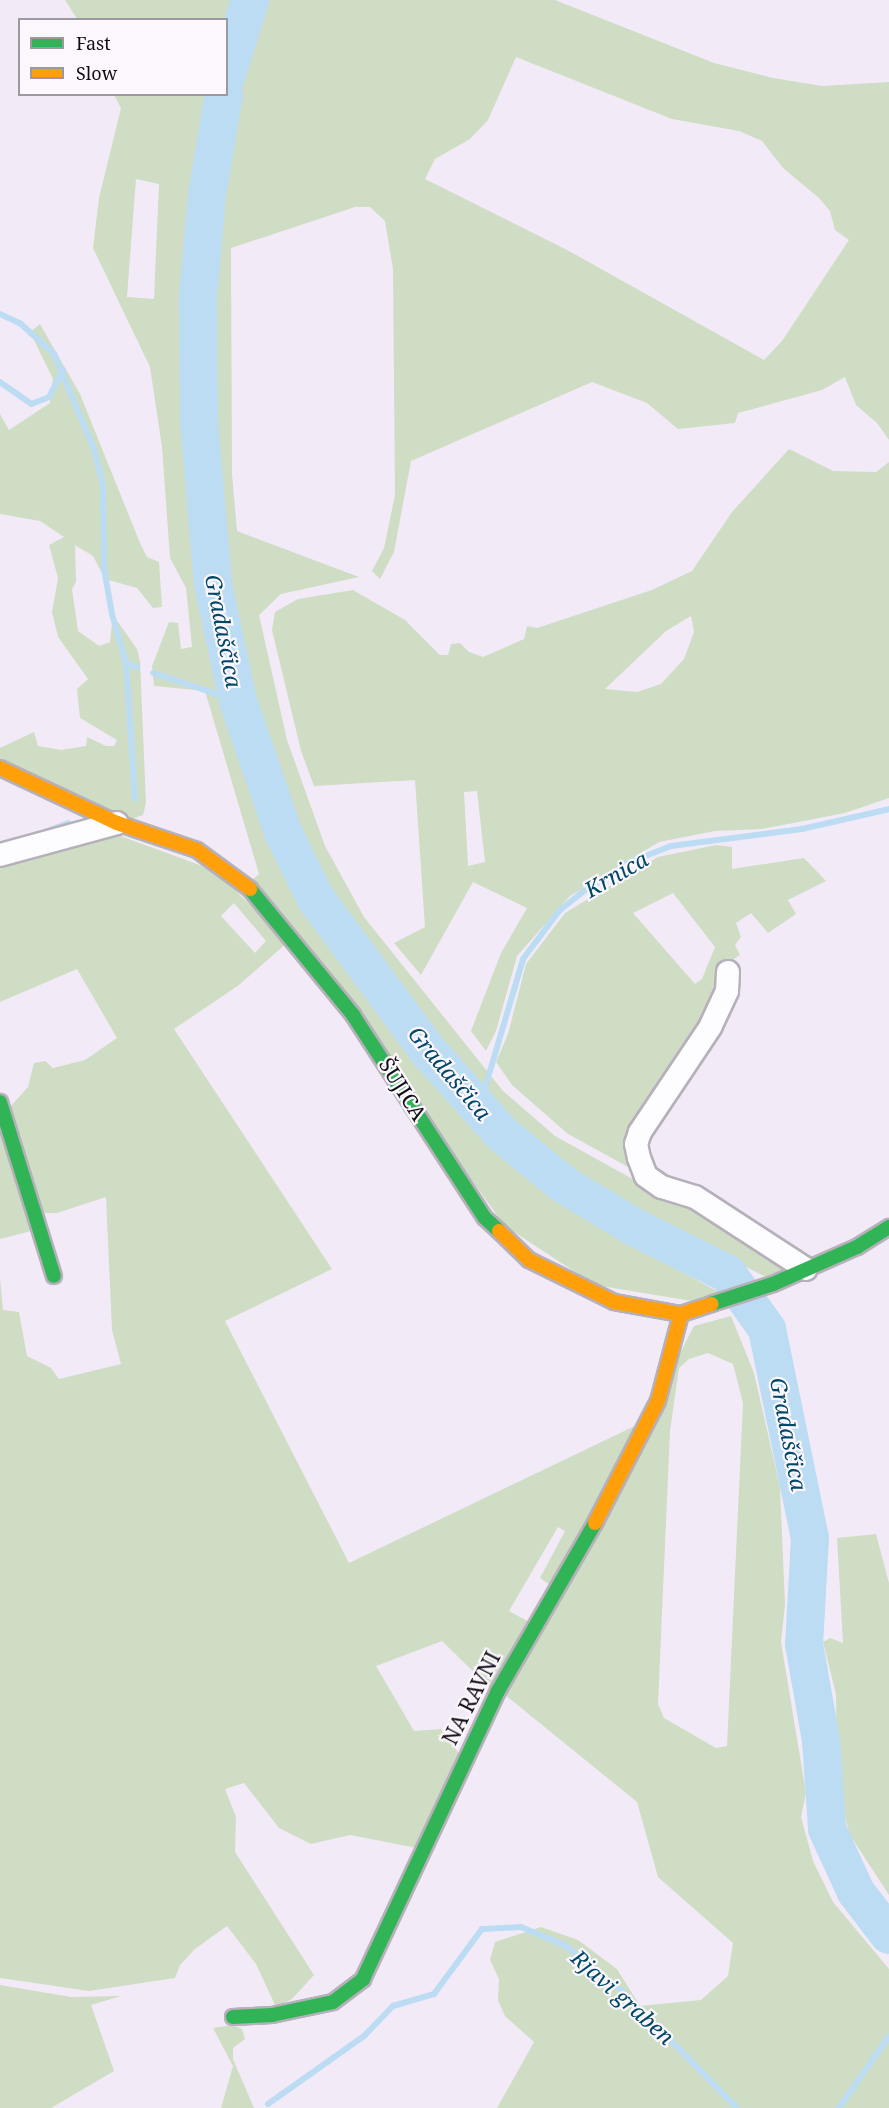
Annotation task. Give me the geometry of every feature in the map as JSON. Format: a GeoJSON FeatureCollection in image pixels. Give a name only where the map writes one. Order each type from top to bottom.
{"type":"FeatureCollection","features":[{"type":"Feature","properties":{"kind":"street","name":"ŠUJICA"},"geometry":{"type":"LineString","coordinates":[[0,768],[117,823],[197,850],[253,891],[297,942],[360,1024],[459,1183],[485,1218],[529,1260],[614,1302],[681,1314],[706,1310],[806,1269]]}},
{"type":"Feature","properties":{"kind":"street"},"geometry":{"type":"LineString","coordinates":[[0,855],[117,823]]}},
{"type":"Feature","properties":{"kind":"street"},"geometry":{"type":"LineString","coordinates":[[728,972],[727,991],[711,1026],[640,1132],[639,1158],[645,1176],[662,1187],[695,1197],[806,1269],[889,1227]]}},
{"type":"Feature","properties":{"kind":"street"},"geometry":{"type":"LineString","coordinates":[[0,1102],[54,1276]]}},
{"type":"Feature","properties":{"kind":"street","name":"NA RAVNI"},"geometry":{"type":"LineString","coordinates":[[233,2018],[272,2015],[333,2002],[363,1978],[375,1960],[498,1691],[618,1483],[658,1401],[681,1314]]}},
{"type":"Feature","properties":{"kind":"green space"},"geometry":{"type":"Polygon","coordinates":[[[65,0],[234,0],[228,22],[228,18],[76,18],[65,0]]]}},
{"type":"Feature","properties":{"kind":"green space"},"geometry":{"type":"Polygon","coordinates":[[[260,0],[555,0],[714,63],[773,78],[822,86],[889,82],[889,440],[877,423],[856,405],[845,377],[822,390],[738,413],[735,423],[678,429],[647,403],[592,382],[411,461],[394,552],[380,579],[372,571],[384,548],[395,495],[393,269],[385,221],[370,207],[355,207],[231,248],[232,474],[237,531],[359,577],[281,594],[259,615],[287,740],[325,846],[364,917],[503,1091],[555,1136],[658,1193],[714,1218],[788,1267],[766,1277],[591,1189],[512,1132],[493,1100],[447,1055],[389,983],[317,881],[276,786],[224,582],[211,463],[208,306],[217,185],[241,49],[260,0]],[[516,57],[488,120],[470,139],[435,159],[425,179],[569,251],[764,360],[782,341],[849,240],[835,230],[830,211],[819,198],[783,168],[762,141],[739,131],[672,119],[516,57]]]}},
{"type":"Feature","properties":{"kind":"green space"},"geometry":{"type":"Polygon","coordinates":[[[115,96],[212,96],[196,178],[182,304],[186,468],[208,632],[264,821],[292,886],[457,1110],[518,1167],[600,1228],[721,1293],[698,1302],[595,1285],[505,1226],[253,879],[259,874],[205,691],[154,686],[152,666],[169,622],[178,623],[181,649],[192,647],[186,588],[170,558],[162,447],[150,367],[93,248],[99,198],[121,108],[115,96]],[[136,179],[127,297],[154,299],[159,184],[136,179]]]}},
{"type":"Feature","properties":{"kind":"green space"},"geometry":{"type":"Polygon","coordinates":[[[40,324],[80,394],[147,557],[159,562],[162,607],[153,608],[137,588],[105,579],[93,556],[75,545],[76,582],[72,589],[78,631],[99,646],[110,642],[112,623],[118,622],[137,649],[140,661],[146,803],[143,815],[132,819],[0,762],[0,748],[34,732],[38,746],[61,750],[86,746],[87,737],[106,746],[114,746],[117,740],[80,718],[77,689],[88,679],[58,637],[52,612],[58,578],[49,545],[64,537],[40,521],[0,514],[0,414],[9,430],[50,403],[53,379],[30,332],[40,324]]]}},
{"type":"Feature","properties":{"kind":"green space"},"geometry":{"type":"Polygon","coordinates":[[[789,449],[833,471],[876,472],[889,462],[889,798],[845,813],[762,829],[715,831],[659,842],[570,896],[517,956],[496,1031],[486,1051],[471,1031],[501,953],[527,908],[473,882],[421,975],[394,943],[425,927],[415,780],[314,786],[301,751],[272,630],[275,612],[298,599],[353,590],[405,620],[440,655],[448,655],[451,644],[460,643],[469,652],[483,657],[524,639],[527,626],[537,628],[652,590],[692,571],[732,512],[789,449]],[[691,616],[666,631],[605,689],[637,692],[661,684],[684,659],[694,632],[691,616]],[[477,791],[464,792],[468,866],[485,862],[477,791]]]}},
{"type":"Feature","properties":{"kind":"green space"},"geometry":{"type":"Polygon","coordinates":[[[115,834],[216,871],[288,942],[239,985],[174,1029],[332,1269],[225,1321],[349,1563],[641,1423],[550,1585],[540,1578],[565,1531],[558,1527],[509,1611],[531,1623],[492,1690],[442,1641],[376,1666],[414,1731],[441,1729],[460,1755],[417,1848],[350,1835],[311,1844],[279,1828],[244,1783],[225,1789],[236,1817],[235,1852],[314,1975],[292,1999],[276,2007],[256,1964],[227,1926],[195,1949],[180,1965],[175,1978],[89,1991],[0,1978],[0,1278],[3,1310],[19,1312],[27,1356],[51,1368],[59,1379],[121,1364],[112,1330],[106,1197],[57,1213],[41,1213],[10,1107],[28,1087],[34,1063],[45,1061],[53,1068],[85,1060],[117,1038],[77,969],[0,1002],[0,861],[115,834]],[[234,903],[221,916],[255,953],[266,941],[234,903]]]}},
{"type":"Feature","properties":{"kind":"green space"},"geometry":{"type":"Polygon","coordinates":[[[716,845],[732,847],[732,869],[804,858],[826,881],[788,900],[796,914],[768,933],[751,913],[736,923],[741,937],[735,945],[740,955],[720,968],[723,995],[630,1168],[568,1134],[512,1085],[496,1062],[508,1034],[526,964],[565,913],[658,857],[716,845]],[[673,893],[633,913],[695,984],[702,979],[715,947],[673,893]]]}},
{"type":"Feature","properties":{"kind":"green space"},"geometry":{"type":"Polygon","coordinates":[[[0,1116],[35,1230],[0,1239],[0,1116]]]}},
{"type":"Feature","properties":{"kind":"green space"},"geometry":{"type":"Polygon","coordinates":[[[731,1316],[754,1373],[780,1487],[785,1605],[781,1642],[806,1793],[801,1817],[813,1861],[833,1902],[889,1969],[889,2108],[497,2108],[534,2042],[505,2016],[498,2000],[499,1979],[490,1960],[495,1942],[541,1927],[578,1940],[617,1969],[640,2006],[701,2000],[728,1976],[733,1943],[658,1877],[637,1802],[504,1694],[694,1326],[731,1316]],[[708,1353],[689,1359],[679,1368],[670,1431],[658,1704],[664,1718],[716,1748],[727,1746],[743,1403],[733,1364],[708,1353]]]}},
{"type":"Feature","properties":{"kind":"green space"},"geometry":{"type":"Polygon","coordinates":[[[876,1534],[889,1583],[889,1895],[850,1835],[841,1804],[837,1781],[836,1694],[823,1642],[830,1638],[843,1643],[837,1538],[876,1534]]]}},
{"type":"Feature","properties":{"kind":"green space"},"geometry":{"type":"Polygon","coordinates":[[[0,1985],[71,1997],[121,1996],[91,2005],[114,2071],[51,2108],[0,2108],[0,1985]]]}},
{"type":"Feature","properties":{"kind":"green space"},"geometry":{"type":"Polygon","coordinates":[[[233,2025],[242,2029],[245,2039],[233,2048],[233,2059],[254,2108],[221,2108],[233,2066],[213,2028],[233,2025]]]}},
{"type":"Feature","properties":{"kind":"waterway","name":"Gradaščica"},"geometry":{"type":"LineString","coordinates":[[228,71],[250,0]]}},
{"type":"Feature","properties":{"kind":"waterway","name":"Gradaščica"},"geometry":{"type":"LineString","coordinates":[[224,96],[207,195],[198,297],[199,421],[213,584],[238,701],[283,832],[316,899],[429,1052],[502,1134],[563,1184],[636,1228],[728,1274],[767,1329],[810,1538],[804,1644],[821,1740],[827,1829],[856,1892],[889,1935]]}},
{"type":"Feature","properties":{"kind":"waterway"},"geometry":{"type":"LineString","coordinates":[[0,314],[21,324],[54,354],[94,449],[103,485],[104,569],[112,614],[126,663],[137,667]]}},
{"type":"Feature","properties":{"kind":"waterway"},"geometry":{"type":"LineString","coordinates":[[0,382],[31,404],[49,397],[63,370]]}},
{"type":"Feature","properties":{"kind":"waterway"},"geometry":{"type":"LineString","coordinates":[[126,663],[135,799]]}},
{"type":"Feature","properties":{"kind":"waterway"},"geometry":{"type":"LineString","coordinates":[[153,673],[238,701]]}},
{"type":"Feature","properties":{"kind":"waterway","name":"Krnica"},"geometry":{"type":"LineString","coordinates":[[479,1108],[523,959],[559,911],[584,891],[630,862],[671,846],[802,829],[889,809]]}},
{"type":"Feature","properties":{"kind":"waterway"},"geometry":{"type":"LineString","coordinates":[[45,832],[68,823]]}},
{"type":"Feature","properties":{"kind":"waterway","name":"Rjavi graben"},"geometry":{"type":"LineString","coordinates":[[268,2104],[364,2036],[393,2006],[434,1994],[482,1929],[521,1927],[566,1946],[621,1990],[737,2108]]}},
{"type":"Feature","properties":{"kind":"waterway","name":"Rjavi graben"},"geometry":{"type":"LineString","coordinates":[[839,2108],[889,2036]]}},
{"type":"Feature","properties":{"kind":"traffic: fast"},"geometry":{"type":"LineString","coordinates":[[250,889],[353,1015],[485,1218],[499,1231]]}},
{"type":"Feature","properties":{"kind":"traffic: fast"},"geometry":{"type":"LineString","coordinates":[[0,1102],[54,1276]]}},
{"type":"Feature","properties":{"kind":"traffic: fast"},"geometry":{"type":"LineString","coordinates":[[711,1304],[773,1284],[857,1247],[889,1227]]}},
{"type":"Feature","properties":{"kind":"traffic: fast"},"geometry":{"type":"LineString","coordinates":[[233,2017],[272,2015],[333,2002],[363,1979],[498,1691],[595,1523]]}},
{"type":"Feature","properties":{"kind":"traffic: slow"},"geometry":{"type":"LineString","coordinates":[[0,768],[117,823],[197,850],[250,889]]}},
{"type":"Feature","properties":{"kind":"traffic: slow"},"geometry":{"type":"LineString","coordinates":[[499,1231],[529,1260],[614,1302],[681,1314],[711,1304]]}},
{"type":"Feature","properties":{"kind":"traffic: slow"},"geometry":{"type":"LineString","coordinates":[[595,1523],[658,1401],[681,1314]]}}]}
